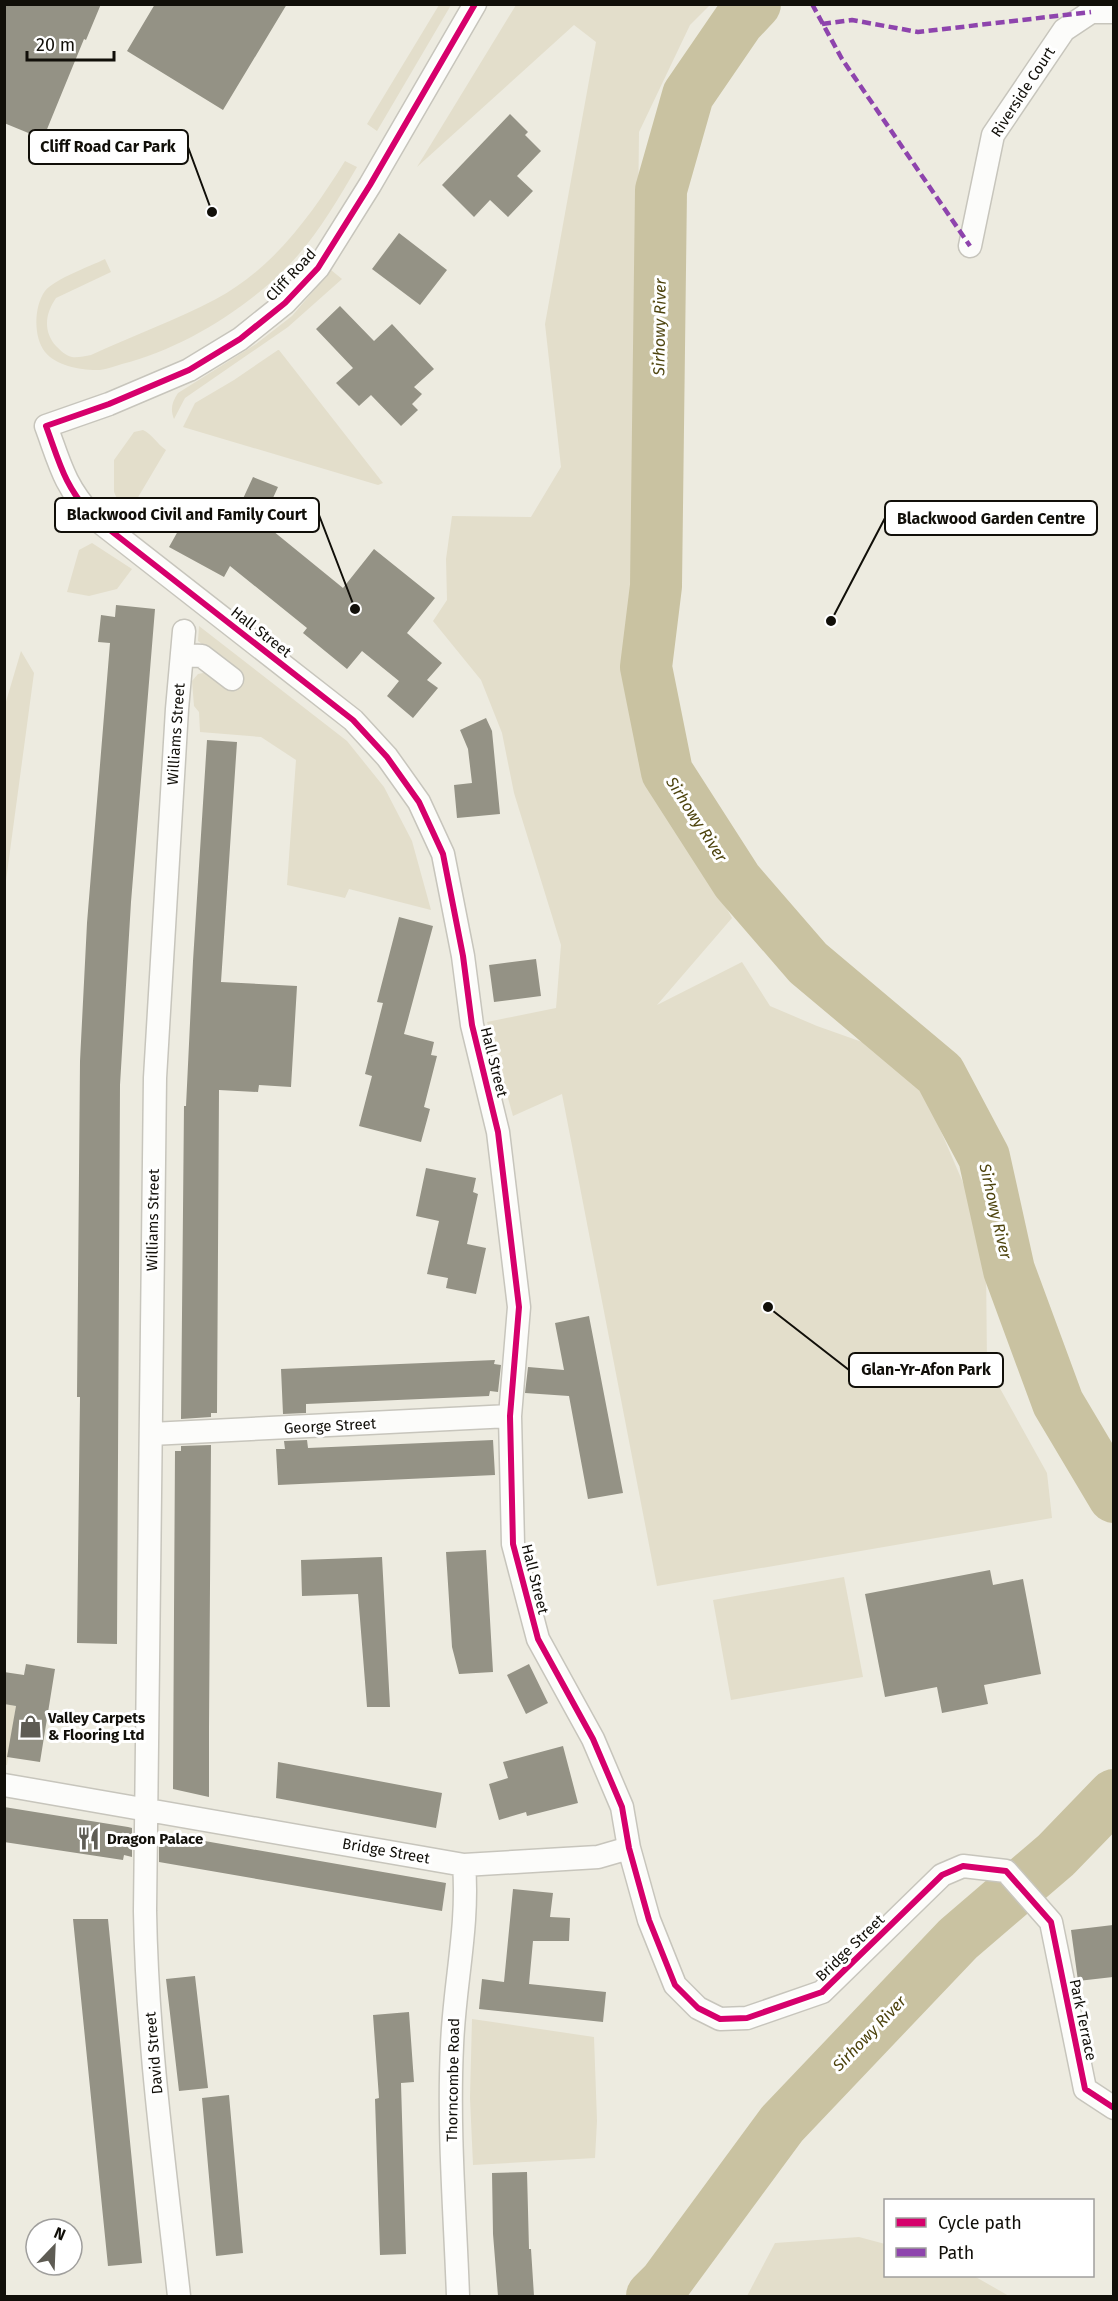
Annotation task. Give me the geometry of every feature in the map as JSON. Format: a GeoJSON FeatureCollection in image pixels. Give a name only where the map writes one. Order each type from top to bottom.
{"type":"FeatureCollection","features":[{"type":"Feature","properties":{"kind":"street","name":"Cliff Road"},"geometry":{"type":"LineString","coordinates":[[46,426],[109,404],[189,370],[240,339],[285,303],[322,261],[370,185],[475,4]]}},
{"type":"Feature","properties":{"kind":"street","name":"Riverside Court"},"geometry":{"type":"LineString","coordinates":[[970,246],[993,135],[1064,30],[1091,12],[1113,12]]}},
{"type":"Feature","properties":{"kind":"street","name":"Hall Street"},"geometry":{"type":"LineString","coordinates":[[46,426],[66,482],[92,516],[353,720],[387,757],[419,802],[443,854],[463,956],[472,1025],[498,1132],[519,1308],[510,1416],[513,1544],[538,1639],[593,1739],[622,1807],[629,1848]]}},
{"type":"Feature","properties":{"kind":"street","name":"Williams Street"},"geometry":{"type":"LineString","coordinates":[[147,1809],[155,1078],[164,909],[184,631]]}},
{"type":"Feature","properties":{"kind":"street"},"geometry":{"type":"LineString","coordinates":[[182,655],[202,656],[232,679]]}},
{"type":"Feature","properties":{"kind":"street","name":"George Street"},"geometry":{"type":"LineString","coordinates":[[151,1434],[510,1416]]}},
{"type":"Feature","properties":{"kind":"street","name":"Bridge Street"},"geometry":{"type":"LineString","coordinates":[[4,1785],[464,1865],[598,1857],[629,1848],[649,1920],[675,1984],[698,2007],[720,2019],[747,2018],[822,1992],[942,1875],[963,1866],[1006,1871],[1051,1922]]}},
{"type":"Feature","properties":{"kind":"street","name":"David Street"},"geometry":{"type":"LineString","coordinates":[[147,1809],[146,1960],[159,2118],[179,2296]]}},
{"type":"Feature","properties":{"kind":"street","name":"Thorncombe Road"},"geometry":{"type":"LineString","coordinates":[[458,2296],[451,2098],[454,2013],[464,1924],[464,1865]]}},
{"type":"Feature","properties":{"kind":"street","name":"Park Terrace"},"geometry":{"type":"LineString","coordinates":[[1051,1922],[1085,2089],[1113,2108]]}},
{"type":"Feature","properties":{"kind":"shaded area"},"geometry":{"type":"Polygon","coordinates":[[[439,5],[451,5],[377,131],[367,124],[439,5]]]}},
{"type":"Feature","properties":{"kind":"shaded area"},"geometry":{"type":"Polygon","coordinates":[[[516,5],[710,5],[690,25],[639,132],[634,562],[630,648],[647,767],[732,918],[657,1005],[742,962],[770,1006],[817,1026],[910,1059],[967,1192],[986,1262],[987,1365],[1047,1473],[1052,1518],[657,1586],[562,1094],[513,1116],[487,1022],[556,1008],[561,945],[514,793],[502,733],[481,680],[433,621],[447,600],[446,559],[452,516],[531,517],[561,467],[545,324],[596,42],[574,25],[417,167],[516,5]]]}},
{"type":"Feature","properties":{"kind":"shaded area"},"geometry":{"type":"Polygon","coordinates":[[[345,161],[357,167],[309,242],[272,281],[233,312],[212,325],[190,338],[145,357],[100,370],[71,367],[56,361],[41,346],[36,322],[41,297],[45,291],[73,273],[105,259],[111,272],[56,298],[50,310],[47,322],[49,334],[61,351],[72,357],[91,355],[201,307],[237,287],[290,239],[319,201],[345,161]]]}},
{"type":"Feature","properties":{"kind":"shaded area"},"geometry":{"type":"Polygon","coordinates":[[[331,270],[342,279],[288,327],[185,398],[174,419],[172,406],[178,393],[256,344],[292,316],[331,270]]]}},
{"type":"Feature","properties":{"kind":"shaded area"},"geometry":{"type":"Polygon","coordinates":[[[278,350],[383,483],[378,485],[183,427],[195,403],[278,350]]]}},
{"type":"Feature","properties":{"kind":"shaded area"},"geometry":{"type":"Polygon","coordinates":[[[143,430],[166,450],[127,516],[114,492],[114,460],[134,432],[143,430]]]}},
{"type":"Feature","properties":{"kind":"shaded area"},"geometry":{"type":"Polygon","coordinates":[[[92,543],[132,569],[117,589],[89,596],[67,592],[79,550],[92,543]]]}},
{"type":"Feature","properties":{"kind":"shaded area"},"geometry":{"type":"Polygon","coordinates":[[[199,626],[347,741],[384,787],[412,841],[431,910],[349,889],[345,898],[287,885],[296,760],[261,737],[200,732],[199,712],[194,706],[192,681],[198,674],[208,672],[230,689],[242,674],[198,641],[199,626]]]}},
{"type":"Feature","properties":{"kind":"shaded area"},"geometry":{"type":"Polygon","coordinates":[[[21,651],[34,673],[5,888],[5,705],[21,651]]]}},
{"type":"Feature","properties":{"kind":"shaded area"},"geometry":{"type":"Polygon","coordinates":[[[844,1577],[863,1677],[731,1700],[713,1600],[844,1577]]]}},
{"type":"Feature","properties":{"kind":"shaded area"},"geometry":{"type":"Polygon","coordinates":[[[5,1704],[16,1706],[7,1765],[5,1765],[5,1704]]]}},
{"type":"Feature","properties":{"kind":"shaded area"},"geometry":{"type":"Polygon","coordinates":[[[472,2019],[594,2037],[597,2121],[595,2158],[473,2165],[470,2098],[472,2019]]]}},
{"type":"Feature","properties":{"kind":"shaded area"},"geometry":{"type":"Polygon","coordinates":[[[859,2237],[884,2244],[884,2277],[976,2277],[1009,2296],[747,2296],[775,2243],[859,2237]]]}},
{"type":"Feature","properties":{"kind":"building"},"geometry":{"type":"Polygon","coordinates":[[[4,4],[101,4],[86,40],[84,39],[43,139],[4,123],[4,4]]]}},
{"type":"Feature","properties":{"kind":"building"},"geometry":{"type":"Polygon","coordinates":[[[155,4],[287,4],[223,110],[127,51],[155,4]]]}},
{"type":"Feature","properties":{"kind":"building"},"geometry":{"type":"Polygon","coordinates":[[[510,114],[528,132],[525,135],[541,151],[517,176],[533,191],[508,217],[490,200],[474,217],[442,185],[510,114]]]}},
{"type":"Feature","properties":{"kind":"building"},"geometry":{"type":"Polygon","coordinates":[[[399,233],[447,270],[420,305],[372,269],[399,233]]]}},
{"type":"Feature","properties":{"kind":"building"},"geometry":{"type":"Polygon","coordinates":[[[340,306],[374,341],[392,324],[434,369],[414,387],[422,394],[412,404],[418,410],[401,426],[371,395],[359,406],[336,383],[353,368],[316,329],[340,306]]]}},
{"type":"Feature","properties":{"kind":"building"},"geometry":{"type":"Polygon","coordinates":[[[253,477],[278,487],[262,522],[343,588],[374,549],[435,598],[407,633],[442,663],[427,680],[438,688],[413,718],[387,696],[399,681],[362,651],[347,669],[303,633],[307,628],[230,566],[224,577],[169,547],[191,508],[229,529],[253,477]]]}},
{"type":"Feature","properties":{"kind":"building"},"geometry":{"type":"Polygon","coordinates":[[[116,605],[155,609],[131,902],[120,1085],[117,1644],[77,1643],[80,1061],[87,923],[110,643],[98,642],[101,615],[115,617],[116,605]]]}},
{"type":"Feature","properties":{"kind":"building"},"geometry":{"type":"Polygon","coordinates":[[[486,718],[492,731],[500,814],[457,818],[454,785],[472,783],[468,749],[460,730],[486,718]]]}},
{"type":"Feature","properties":{"kind":"building"},"geometry":{"type":"Polygon","coordinates":[[[207,740],[237,742],[221,982],[297,986],[291,1087],[259,1085],[258,1092],[219,1090],[217,1413],[211,1413],[211,1417],[181,1419],[184,1106],[186,1106],[207,740]]]}},
{"type":"Feature","properties":{"kind":"building"},"geometry":{"type":"Polygon","coordinates":[[[399,917],[433,926],[404,1034],[434,1042],[431,1055],[437,1056],[424,1107],[430,1109],[421,1142],[359,1126],[372,1076],[365,1074],[383,1003],[377,1002],[399,917]]]}},
{"type":"Feature","properties":{"kind":"building"},"geometry":{"type":"Polygon","coordinates":[[[536,959],[541,996],[494,1002],[489,965],[536,959]]]}},
{"type":"Feature","properties":{"kind":"building"},"geometry":{"type":"Polygon","coordinates":[[[426,1168],[476,1178],[473,1192],[478,1194],[467,1244],[486,1248],[476,1294],[446,1288],[448,1278],[427,1274],[439,1221],[416,1216],[426,1168]]]}},
{"type":"Feature","properties":{"kind":"building"},"geometry":{"type":"Polygon","coordinates":[[[589,1316],[623,1493],[588,1499],[569,1396],[525,1393],[528,1367],[564,1370],[555,1323],[589,1316]]]}},
{"type":"Feature","properties":{"kind":"building"},"geometry":{"type":"Polygon","coordinates":[[[495,1360],[494,1364],[501,1365],[498,1392],[490,1391],[489,1396],[306,1404],[306,1413],[283,1414],[281,1369],[495,1360]]]}},
{"type":"Feature","properties":{"kind":"building"},"geometry":{"type":"Polygon","coordinates":[[[307,1440],[308,1448],[493,1440],[495,1475],[278,1485],[276,1449],[285,1449],[284,1441],[307,1440]]]}},
{"type":"Feature","properties":{"kind":"building"},"geometry":{"type":"Polygon","coordinates":[[[211,1445],[209,1797],[173,1789],[174,1612],[175,1451],[181,1451],[181,1446],[211,1445]]]}},
{"type":"Feature","properties":{"kind":"building"},"geometry":{"type":"Polygon","coordinates":[[[486,1550],[493,1672],[459,1674],[452,1647],[446,1552],[486,1550]]]}},
{"type":"Feature","properties":{"kind":"building"},"geometry":{"type":"Polygon","coordinates":[[[382,1557],[390,1707],[367,1707],[358,1594],[302,1596],[301,1560],[382,1557]]]}},
{"type":"Feature","properties":{"kind":"building"},"geometry":{"type":"Polygon","coordinates":[[[990,1570],[993,1585],[1023,1579],[1041,1674],[984,1685],[988,1704],[942,1713],[937,1687],[885,1697],[865,1594],[990,1570]]]}},
{"type":"Feature","properties":{"kind":"building"},"geometry":{"type":"Polygon","coordinates":[[[26,1664],[55,1669],[40,1762],[7,1757],[16,1706],[4,1704],[4,1672],[24,1675],[26,1664]]]}},
{"type":"Feature","properties":{"kind":"building"},"geometry":{"type":"Polygon","coordinates":[[[529,1664],[548,1703],[526,1714],[507,1675],[529,1664]]]}},
{"type":"Feature","properties":{"kind":"building"},"geometry":{"type":"Polygon","coordinates":[[[563,1746],[578,1803],[527,1816],[526,1812],[499,1820],[489,1784],[508,1778],[503,1762],[563,1746]]]}},
{"type":"Feature","properties":{"kind":"building"},"geometry":{"type":"Polygon","coordinates":[[[278,1762],[442,1793],[436,1828],[276,1798],[278,1762]]]}},
{"type":"Feature","properties":{"kind":"building"},"geometry":{"type":"Polygon","coordinates":[[[4,1807],[132,1828],[132,1857],[124,1855],[123,1860],[4,1842],[4,1807]]]}},
{"type":"Feature","properties":{"kind":"building"},"geometry":{"type":"Polygon","coordinates":[[[159,1833],[446,1883],[442,1911],[159,1862],[159,1833]]]}},
{"type":"Feature","properties":{"kind":"building"},"geometry":{"type":"Polygon","coordinates":[[[513,1889],[553,1893],[550,1917],[570,1918],[569,1941],[533,1941],[529,1984],[606,1992],[603,2022],[479,2009],[482,1979],[504,1982],[513,1889]]]}},
{"type":"Feature","properties":{"kind":"building"},"geometry":{"type":"Polygon","coordinates":[[[73,1919],[108,1919],[142,2263],[108,2266],[73,1919]]]}},
{"type":"Feature","properties":{"kind":"building"},"geometry":{"type":"Polygon","coordinates":[[[1113,1925],[1113,1977],[1078,1981],[1071,1930],[1113,1925]]]}},
{"type":"Feature","properties":{"kind":"building"},"geometry":{"type":"Polygon","coordinates":[[[195,1976],[208,2088],[179,2091],[166,1979],[195,1976]]]}},
{"type":"Feature","properties":{"kind":"building"},"geometry":{"type":"Polygon","coordinates":[[[409,2012],[414,2082],[401,2083],[406,2254],[380,2255],[375,2099],[379,2098],[373,2015],[409,2012]]]}},
{"type":"Feature","properties":{"kind":"building"},"geometry":{"type":"Polygon","coordinates":[[[229,2095],[243,2253],[216,2256],[202,2098],[229,2095]]]}},
{"type":"Feature","properties":{"kind":"building"},"geometry":{"type":"Polygon","coordinates":[[[527,2172],[529,2249],[531,2249],[534,2296],[498,2296],[493,2234],[492,2173],[527,2172]]]}},
{"type":"Feature","properties":{"kind":"waterway","name":"Sirhowy River"},"geometry":{"type":"LineString","coordinates":[[755,4],[738,22],[688,95],[661,190],[656,586],[646,667],[667,772],[737,881],[808,963],[940,1074],[984,1157],[1009,1270],[1058,1403],[1114,1497]]}},
{"type":"Feature","properties":{"kind":"waterway","name":"Sirhowy River"},"geometry":{"type":"LineString","coordinates":[[652,2296],[665,2283],[782,2124],[958,1939],[1056,1855],[1114,1795]]}},
{"type":"Feature","properties":{"kind":"marked path"},"geometry":{"type":"LineString","coordinates":[[812,4],[842,59],[970,246]]}},
{"type":"Feature","properties":{"kind":"marked path"},"geometry":{"type":"LineString","coordinates":[[822,24],[852,20],[918,32],[1091,12]]}},
{"type":"Feature","properties":{"kind":"cycle path"},"geometry":{"type":"LineString","coordinates":[[475,4],[370,185],[318,268],[285,303],[240,339],[189,370],[109,404],[46,426],[69,484],[92,516],[353,720],[387,757],[419,802],[443,854],[463,956],[472,1025],[498,1132],[519,1307],[510,1416],[513,1544],[538,1639],[593,1739],[622,1807],[629,1848],[649,1920],[675,1985],[698,2008],[720,2019],[747,2018],[822,1992],[942,1875],[963,1866],[1006,1871],[1051,1922],[1085,2089],[1114,2108]]}},
{"type":"Feature","properties":{"kind":"place","name":"Cliff Road Car Park"},"geometry":{"type":"Point","coordinates":[212,212]}},
{"type":"Feature","properties":{"kind":"place","name":"Blackwood Civil and Family Court"},"geometry":{"type":"Point","coordinates":[355,609]}},
{"type":"Feature","properties":{"kind":"place","name":"Blackwood Garden Centre"},"geometry":{"type":"Point","coordinates":[831,621]}},
{"type":"Feature","properties":{"kind":"place","name":"Glan-Yr-Afon Park"},"geometry":{"type":"Point","coordinates":[768,1307]}},
{"type":"Feature","properties":{"kind":"place","name":"Valley Carpets & Flooring Ltd"},"geometry":{"type":"Point","coordinates":[30,1727]}},
{"type":"Feature","properties":{"kind":"place","name":"Dragon Palace"},"geometry":{"type":"Point","coordinates":[89,1839]}}]}
